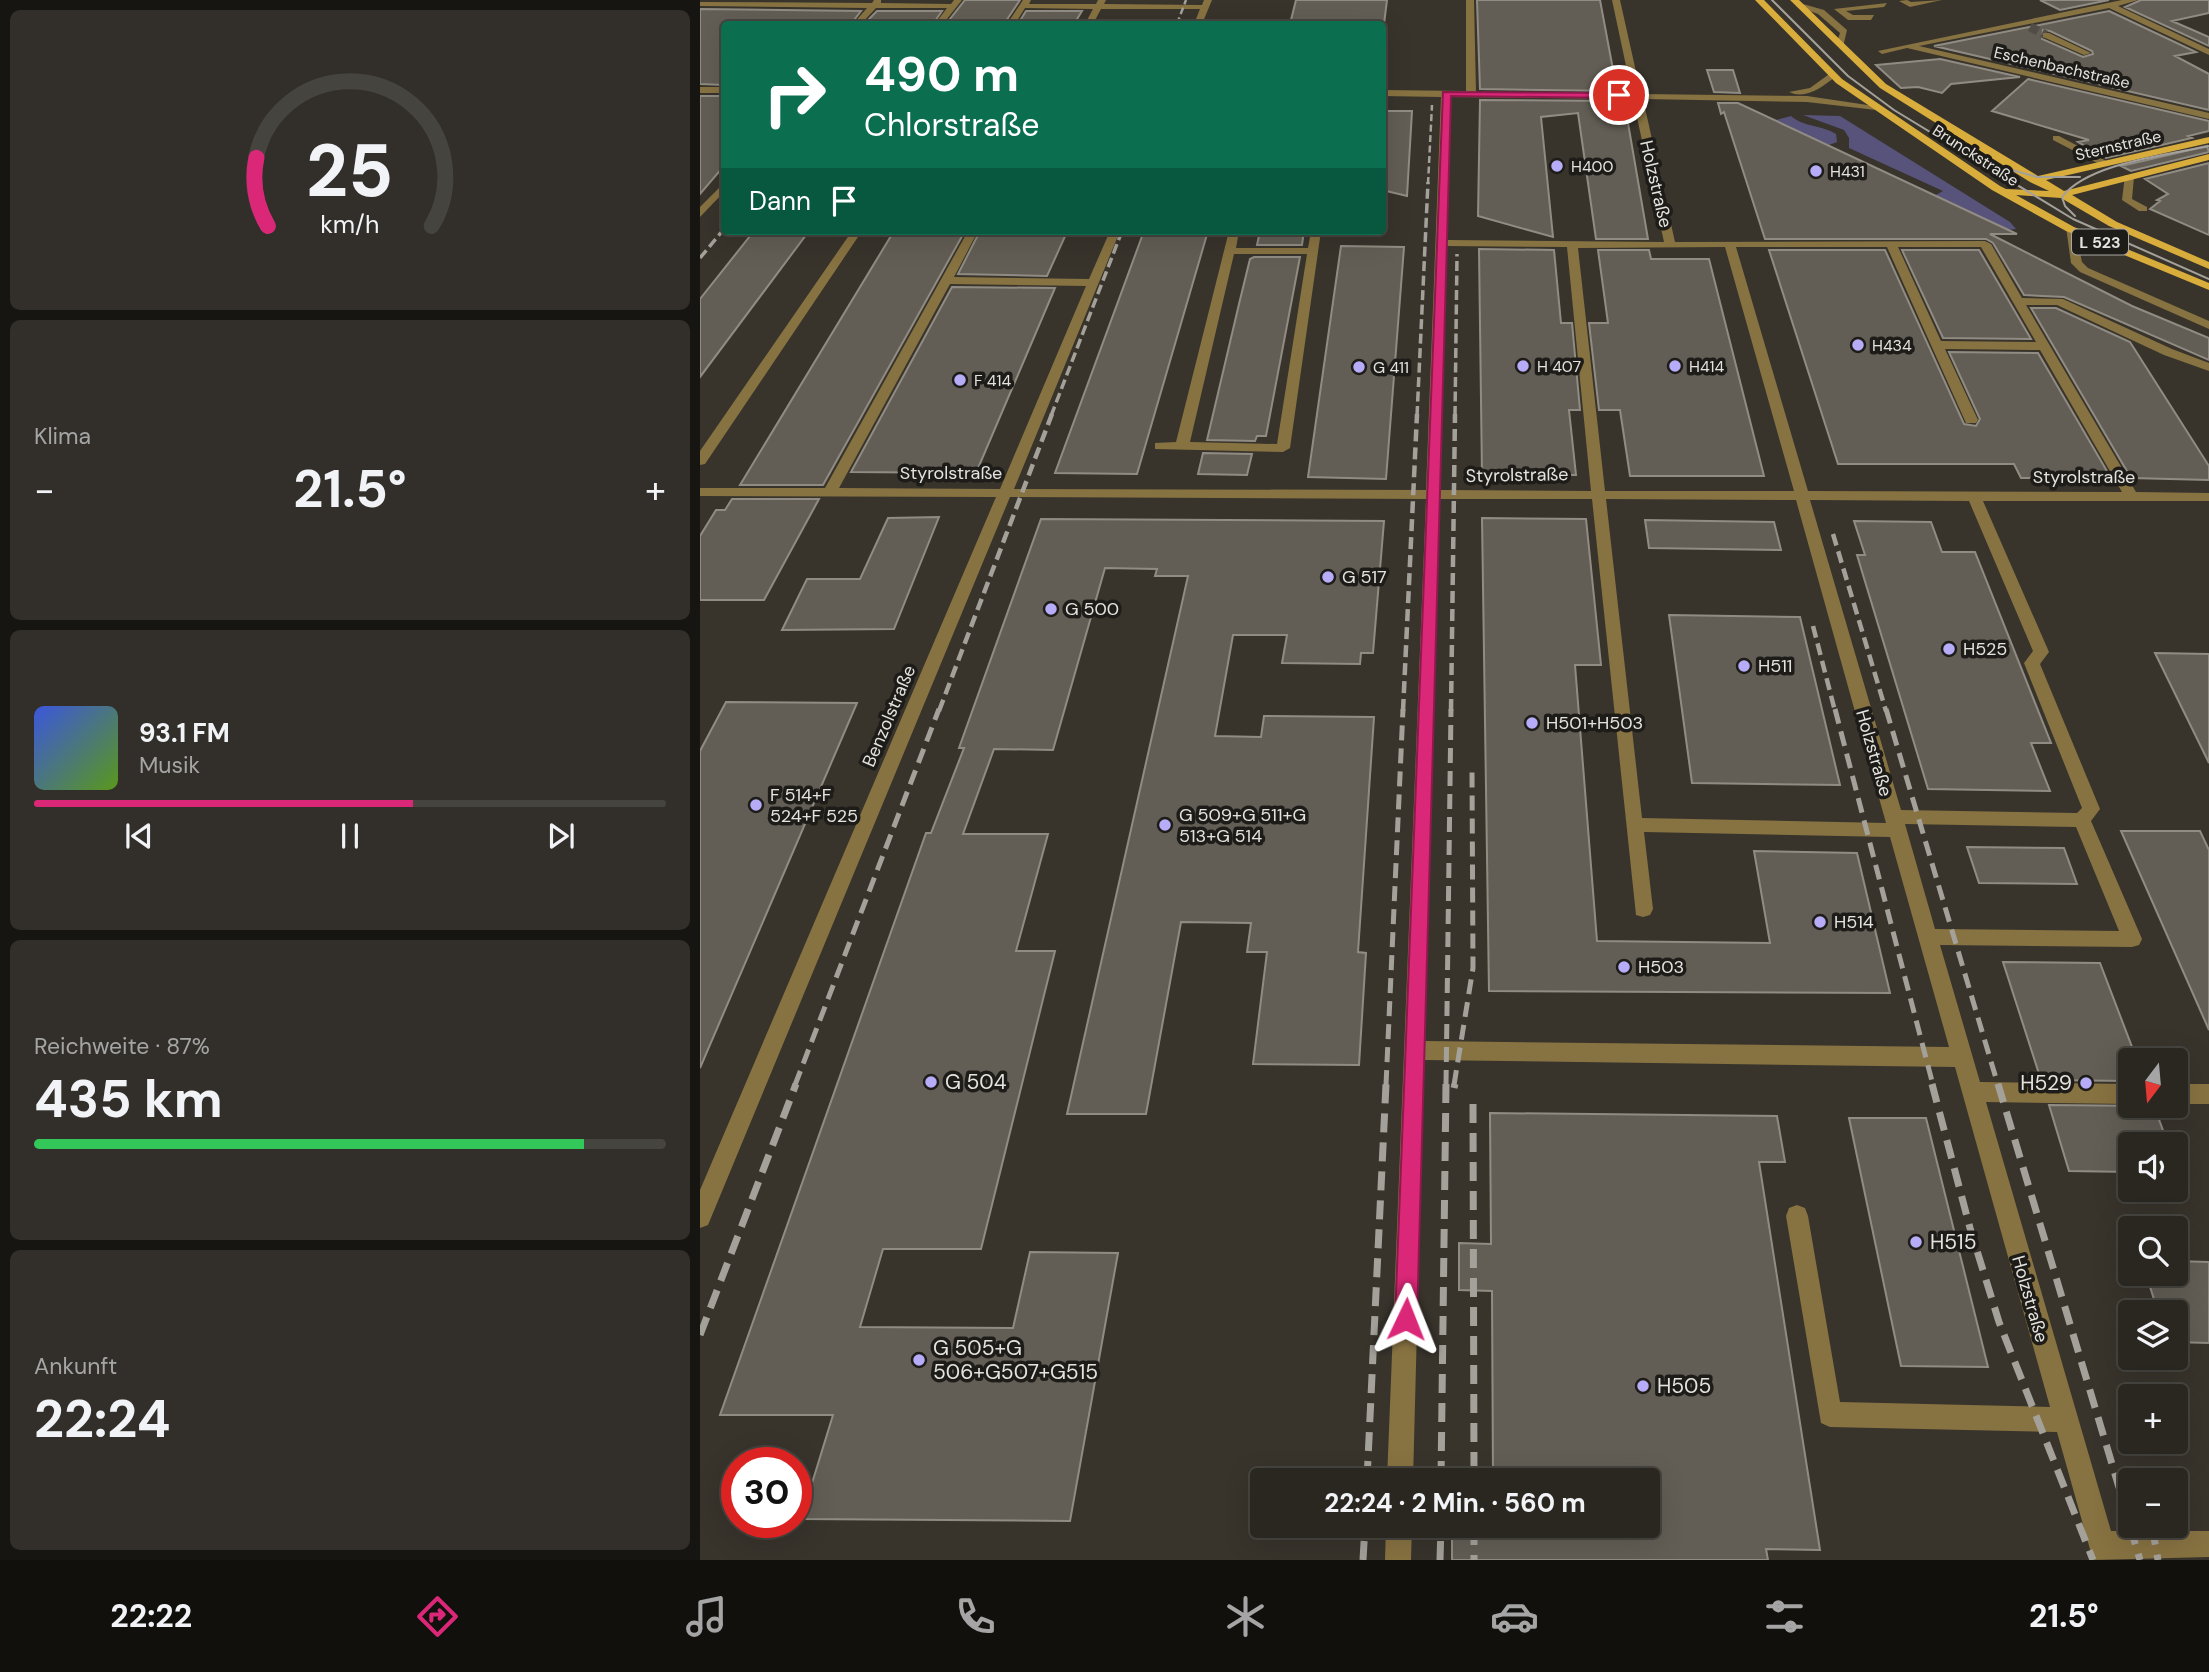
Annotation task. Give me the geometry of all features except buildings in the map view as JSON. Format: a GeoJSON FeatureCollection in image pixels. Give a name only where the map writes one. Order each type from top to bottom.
{"type":"FeatureCollection","features":[{"type":"Feature","properties":{"kind":"main road"},"geometry":{"type":"LineString","coordinates":[[1759,0],[1836,78]]}},
{"type":"Feature","properties":{"kind":"main road","name":"Brunckstraße"},"geometry":{"type":"LineString","coordinates":[[1796,2],[1892,92],[2034,180],[2113,224],[2209,265]]}},
{"type":"Feature","properties":{"kind":"main road","name":"Brunckstraße"},"geometry":{"type":"LineString","coordinates":[[1875,107],[1996,188],[2070,229],[2209,287]]}},
{"type":"Feature","properties":{"kind":"main road","name":"Sternstraße"},"geometry":{"type":"LineString","coordinates":[[2034,180],[2209,140]]}},
{"type":"Feature","properties":{"kind":"main road","name":"Sternstraße"},"geometry":{"type":"LineString","coordinates":[[2060,195],[2209,157]]}},
{"type":"Feature","properties":{"kind":"main road"},"geometry":{"type":"LineString","coordinates":[[1996,188],[2033,195],[2060,195]]}},
{"type":"Feature","properties":{"kind":"street"},"geometry":{"type":"LineString","coordinates":[[1470,0],[1471,94]]}},
{"type":"Feature","properties":{"kind":"street","name":"Holzstraße"},"geometry":{"type":"LineString","coordinates":[[1616,0],[1635,96],[1670,244],[1730,244],[2104,1552]]}},
{"type":"Feature","properties":{"kind":"street"},"geometry":{"type":"LineString","coordinates":[[1871,17],[1851,18],[1838,9],[1902,1],[1910,5],[1938,0]]}},
{"type":"Feature","properties":{"kind":"street"},"geometry":{"type":"LineString","coordinates":[[1882,51],[2026,25],[2134,0]]}},
{"type":"Feature","properties":{"kind":"street"},"geometry":{"type":"LineString","coordinates":[[860,21],[876,3]]}},
{"type":"Feature","properties":{"kind":"street"},"geometry":{"type":"LineString","coordinates":[[700,4],[956,3]]}},
{"type":"Feature","properties":{"kind":"street"},"geometry":{"type":"LineString","coordinates":[[941,21],[956,3]]}},
{"type":"Feature","properties":{"kind":"street"},"geometry":{"type":"LineString","coordinates":[[1014,21],[1025,3],[1207,3],[1199,21]]}},
{"type":"Feature","properties":{"kind":"street"},"geometry":{"type":"LineString","coordinates":[[1090,21],[1101,3]]}},
{"type":"Feature","properties":{"kind":"street"},"geometry":{"type":"LineString","coordinates":[[2110,5],[2209,52]]}},
{"type":"Feature","properties":{"kind":"street"},"geometry":{"type":"LineString","coordinates":[[2046,35],[2087,52]]}},
{"type":"Feature","properties":{"kind":"street","name":"Eschenbachstraße"},"geometry":{"type":"LineString","coordinates":[[1908,46],[2209,116]]}},
{"type":"Feature","properties":{"kind":"street"},"geometry":{"type":"LineString","coordinates":[[1729,96],[1813,90],[1836,78]]}},
{"type":"Feature","properties":{"kind":"street"},"geometry":{"type":"LineString","coordinates":[[1836,78],[1834,85],[1855,101],[1875,107]]}},
{"type":"Feature","properties":{"kind":"street"},"geometry":{"type":"LineString","coordinates":[[700,90],[721,90]]}},
{"type":"Feature","properties":{"kind":"street"},"geometry":{"type":"LineString","coordinates":[[1386,93],[1729,96],[1807,99],[1875,107]]}},
{"type":"Feature","properties":{"kind":"street"},"geometry":{"type":"LineString","coordinates":[[1401,1468],[1432,495],[1444,243],[1446,94]]}},
{"type":"Feature","properties":{"kind":"street"},"geometry":{"type":"LineString","coordinates":[[2056,138],[2107,164]]}},
{"type":"Feature","properties":{"kind":"street"},"geometry":{"type":"LineString","coordinates":[[2129,177],[2127,201],[2143,209]]}},
{"type":"Feature","properties":{"kind":"street"},"geometry":{"type":"LineString","coordinates":[[700,214],[721,190]]}},
{"type":"Feature","properties":{"kind":"street"},"geometry":{"type":"LineString","coordinates":[[2070,229],[2077,263],[2084,270],[2209,326]]}},
{"type":"Feature","properties":{"kind":"street"},"geometry":{"type":"LineString","coordinates":[[700,461],[854,235]]}},
{"type":"Feature","properties":{"kind":"street"},"geometry":{"type":"LineString","coordinates":[[830,492],[972,235]]}},
{"type":"Feature","properties":{"kind":"street","name":"Benzolstraße"},"geometry":{"type":"LineString","coordinates":[[700,1217],[1113,235]]}},
{"type":"Feature","properties":{"kind":"street"},"geometry":{"type":"LineString","coordinates":[[1182,446],[1233,235]]}},
{"type":"Feature","properties":{"kind":"street"},"geometry":{"type":"LineString","coordinates":[[1160,446],[1283,448],[1315,235]]}},
{"type":"Feature","properties":{"kind":"street"},"geometry":{"type":"LineString","coordinates":[[1444,243],[1670,244]]}},
{"type":"Feature","properties":{"kind":"street"},"geometry":{"type":"LineString","coordinates":[[1573,244],[1643,909]]}},
{"type":"Feature","properties":{"kind":"street"},"geometry":{"type":"LineString","coordinates":[[1730,244],[1985,244],[2131,496]]}},
{"type":"Feature","properties":{"kind":"street"},"geometry":{"type":"LineString","coordinates":[[1891,244],[1971,421]]}},
{"type":"Feature","properties":{"kind":"street"},"geometry":{"type":"LineString","coordinates":[[1229,251],[1313,251]]}},
{"type":"Feature","properties":{"kind":"street"},"geometry":{"type":"LineString","coordinates":[[946,280],[1093,283]]}},
{"type":"Feature","properties":{"kind":"street"},"geometry":{"type":"LineString","coordinates":[[2019,302],[2059,301],[2168,352],[2209,367]]}},
{"type":"Feature","properties":{"kind":"street"},"geometry":{"type":"LineString","coordinates":[[1937,345],[2044,346]]}},
{"type":"Feature","properties":{"kind":"street","name":"Styrolstraße"},"geometry":{"type":"LineString","coordinates":[[700,492],[2209,497]]}},
{"type":"Feature","properties":{"kind":"street"},"geometry":{"type":"LineString","coordinates":[[1635,825],[2082,820],[2091,809],[2032,663],[2041,652],[1974,496]]}},
{"type":"Feature","properties":{"kind":"street"},"geometry":{"type":"LineString","coordinates":[[1927,937],[2132,939],[2082,820]]}},
{"type":"Feature","properties":{"kind":"street"},"geometry":{"type":"LineString","coordinates":[[1414,1050],[1961,1057]]}},
{"type":"Feature","properties":{"kind":"street"},"geometry":{"type":"LineString","coordinates":[[1971,1092],[2118,1094]]}},
{"type":"Feature","properties":{"kind":"street"},"geometry":{"type":"LineString","coordinates":[[2188,1094],[2209,1094]]}},
{"type":"Feature","properties":{"kind":"street"},"geometry":{"type":"LineString","coordinates":[[1797,1216],[1830,1414],[2065,1420]]}},
{"type":"Feature","properties":{"kind":"street"},"geometry":{"type":"LineString","coordinates":[[1398,1560],[1399,1538]]}},
{"type":"Feature","properties":{"kind":"street"},"geometry":{"type":"LineString","coordinates":[[2104,1552],[2209,1544]]}},
{"type":"Feature","properties":{"kind":"shaded area"},"geometry":{"type":"Polygon","coordinates":[[[1803,115],[1840,116],[2010,222],[2016,229],[2007,230],[1934,196],[1943,191],[1849,148],[1849,138],[1844,130],[1803,115]]]}},
{"type":"Feature","properties":{"kind":"shaded area"},"geometry":{"type":"Polygon","coordinates":[[[1791,116],[1836,134],[1837,142],[1826,146],[1772,121],[1791,116]]]}},
{"type":"Feature","properties":{"kind":"tunnel"},"geometry":{"type":"LineString","coordinates":[[2030,27],[2046,35]]}},
{"type":"Feature","properties":{"kind":"tram line"},"geometry":{"type":"LineString","coordinates":[[1772,0],[1848,76],[1894,110],[2073,219],[2209,279]]}},
{"type":"Feature","properties":{"kind":"tram line"},"geometry":{"type":"LineString","coordinates":[[2075,216],[2065,206],[2062,197],[2074,185],[2090,176],[2130,162],[2209,146]]}},
{"type":"Feature","properties":{"kind":"tram line"},"geometry":{"type":"LineString","coordinates":[[1998,166],[2037,177],[2080,177]]}},
{"type":"Feature","properties":{"kind":"railway"},"geometry":{"type":"LineString","coordinates":[[1178,21],[1186,0]]}},
{"type":"Feature","properties":{"kind":"railway"},"geometry":{"type":"LineString","coordinates":[[1428,184],[1432,105]]}},
{"type":"Feature","properties":{"kind":"railway"},"geometry":{"type":"LineString","coordinates":[[1417,416],[1428,182]]}},
{"type":"Feature","properties":{"kind":"railway"},"geometry":{"type":"LineString","coordinates":[[700,258],[721,233]]}},
{"type":"Feature","properties":{"kind":"railway"},"geometry":{"type":"LineString","coordinates":[[1051,416],[1120,235]]}},
{"type":"Feature","properties":{"kind":"railway"},"geometry":{"type":"LineString","coordinates":[[1455,416],[1457,254]]}},
{"type":"Feature","properties":{"kind":"railway"},"geometry":{"type":"LineString","coordinates":[[939,711],[1052,414]]}},
{"type":"Feature","properties":{"kind":"railway"},"geometry":{"type":"LineString","coordinates":[[1403,711],[1417,414]]}},
{"type":"Feature","properties":{"kind":"railway"},"geometry":{"type":"LineString","coordinates":[[1451,711],[1455,414]]}},
{"type":"Feature","properties":{"kind":"railway"},"geometry":{"type":"LineString","coordinates":[[1833,534],[1886,711]]}},
{"type":"Feature","properties":{"kind":"railway"},"geometry":{"type":"LineString","coordinates":[[1813,626],[1835,711]]}},
{"type":"Feature","properties":{"kind":"railway"},"geometry":{"type":"LineString","coordinates":[[795,1085],[939,709]]}},
{"type":"Feature","properties":{"kind":"railway"},"geometry":{"type":"LineString","coordinates":[[1386,1085],[1403,709]]}},
{"type":"Feature","properties":{"kind":"railway"},"geometry":{"type":"LineString","coordinates":[[1446,1085],[1451,709]]}},
{"type":"Feature","properties":{"kind":"railway"},"geometry":{"type":"LineString","coordinates":[[1835,709],[1933,1085]]}},
{"type":"Feature","properties":{"kind":"railway"},"geometry":{"type":"LineString","coordinates":[[1886,709],[1998,1085]]}},
{"type":"Feature","properties":{"kind":"railway"},"geometry":{"type":"LineString","coordinates":[[1454,1085],[1473,968],[1472,771]]}},
{"type":"Feature","properties":{"kind":"railway"},"geometry":{"type":"LineString","coordinates":[[700,1335],[796,1084]]}},
{"type":"Feature","properties":{"kind":"railway"},"geometry":{"type":"LineString","coordinates":[[1368,1468],[1386,1084]]}},
{"type":"Feature","properties":{"kind":"railway"},"geometry":{"type":"LineString","coordinates":[[1441,1468],[1446,1084]]}},
{"type":"Feature","properties":{"kind":"railway"},"geometry":{"type":"LineString","coordinates":[[1454,1088],[1455,1084]]}},
{"type":"Feature","properties":{"kind":"railway"},"geometry":{"type":"LineString","coordinates":[[1932,1084],[1970,1228],[1999,1322],[2093,1560]]}},
{"type":"Feature","properties":{"kind":"railway"},"geometry":{"type":"LineString","coordinates":[[1998,1084],[2118,1484]]}},
{"type":"Feature","properties":{"kind":"railway"},"geometry":{"type":"LineString","coordinates":[[1473,1104],[1474,1468]]}},
{"type":"Feature","properties":{"kind":"railway"},"geometry":{"type":"LineString","coordinates":[[1363,1560],[1364,1538]]}},
{"type":"Feature","properties":{"kind":"railway"},"geometry":{"type":"LineString","coordinates":[[1440,1560],[1441,1538]]}},
{"type":"Feature","properties":{"kind":"railway"},"geometry":{"type":"LineString","coordinates":[[1474,1538],[1474,1560]]}},
{"type":"Feature","properties":{"kind":"railway"},"geometry":{"type":"LineString","coordinates":[[2134,1538],[2140,1560]]}},
{"type":"Feature","properties":{"kind":"railway"},"geometry":{"type":"LineString","coordinates":[[2154,1538],[2158,1560]]}},
{"type":"Feature","properties":{"kind":"place","name":"H400"},"geometry":{"type":"Point","coordinates":[1557,166]}},
{"type":"Feature","properties":{"kind":"place","name":"H431"},"geometry":{"type":"Point","coordinates":[1816,171]}},
{"type":"Feature","properties":{"kind":"place","name":"H434"},"geometry":{"type":"Point","coordinates":[1858,345]}},
{"type":"Feature","properties":{"kind":"place","name":"H 407"},"geometry":{"type":"Point","coordinates":[1523,366]}},
{"type":"Feature","properties":{"kind":"place","name":"H414"},"geometry":{"type":"Point","coordinates":[1675,366]}},
{"type":"Feature","properties":{"kind":"place","name":"G 411"},"geometry":{"type":"Point","coordinates":[1359,367]}},
{"type":"Feature","properties":{"kind":"place","name":"F 414"},"geometry":{"type":"Point","coordinates":[960,380]}},
{"type":"Feature","properties":{"kind":"place","name":"G 517"},"geometry":{"type":"Point","coordinates":[1328,577]}},
{"type":"Feature","properties":{"kind":"place","name":"G 500"},"geometry":{"type":"Point","coordinates":[1051,609]}},
{"type":"Feature","properties":{"kind":"place","name":"H525"},"geometry":{"type":"Point","coordinates":[1949,649]}},
{"type":"Feature","properties":{"kind":"place","name":"H511"},"geometry":{"type":"Point","coordinates":[1744,666]}},
{"type":"Feature","properties":{"kind":"place","name":"H501+H503"},"geometry":{"type":"Point","coordinates":[1532,723]}},
{"type":"Feature","properties":{"kind":"place","name":"F 514+F 524+F 525"},"geometry":{"type":"Point","coordinates":[756,805]}},
{"type":"Feature","properties":{"kind":"place","name":"G 509+G 511+G 513+G 514"},"geometry":{"type":"Point","coordinates":[1165,825]}},
{"type":"Feature","properties":{"kind":"place","name":"H514"},"geometry":{"type":"Point","coordinates":[1820,922]}},
{"type":"Feature","properties":{"kind":"place","name":"H503"},"geometry":{"type":"Point","coordinates":[1624,967]}},
{"type":"Feature","properties":{"kind":"place","name":"G 504"},"geometry":{"type":"Point","coordinates":[931,1082]}},
{"type":"Feature","properties":{"kind":"place","name":"H529"},"geometry":{"type":"Point","coordinates":[2086,1083]}},
{"type":"Feature","properties":{"kind":"place","name":"H515"},"geometry":{"type":"Point","coordinates":[1916,1242]}},
{"type":"Feature","properties":{"kind":"place","name":"G 505+G 506+G507+G515"},"geometry":{"type":"Point","coordinates":[919,1360]}},
{"type":"Feature","properties":{"kind":"place","name":"H505"},"geometry":{"type":"Point","coordinates":[1643,1386]}},
{"type":"Feature","properties":{"kind":"route"},"geometry":{"type":"LineString","coordinates":[[1406,1319],[1432,495],[1444,243],[1446,94],[1619,95]]}}]}
